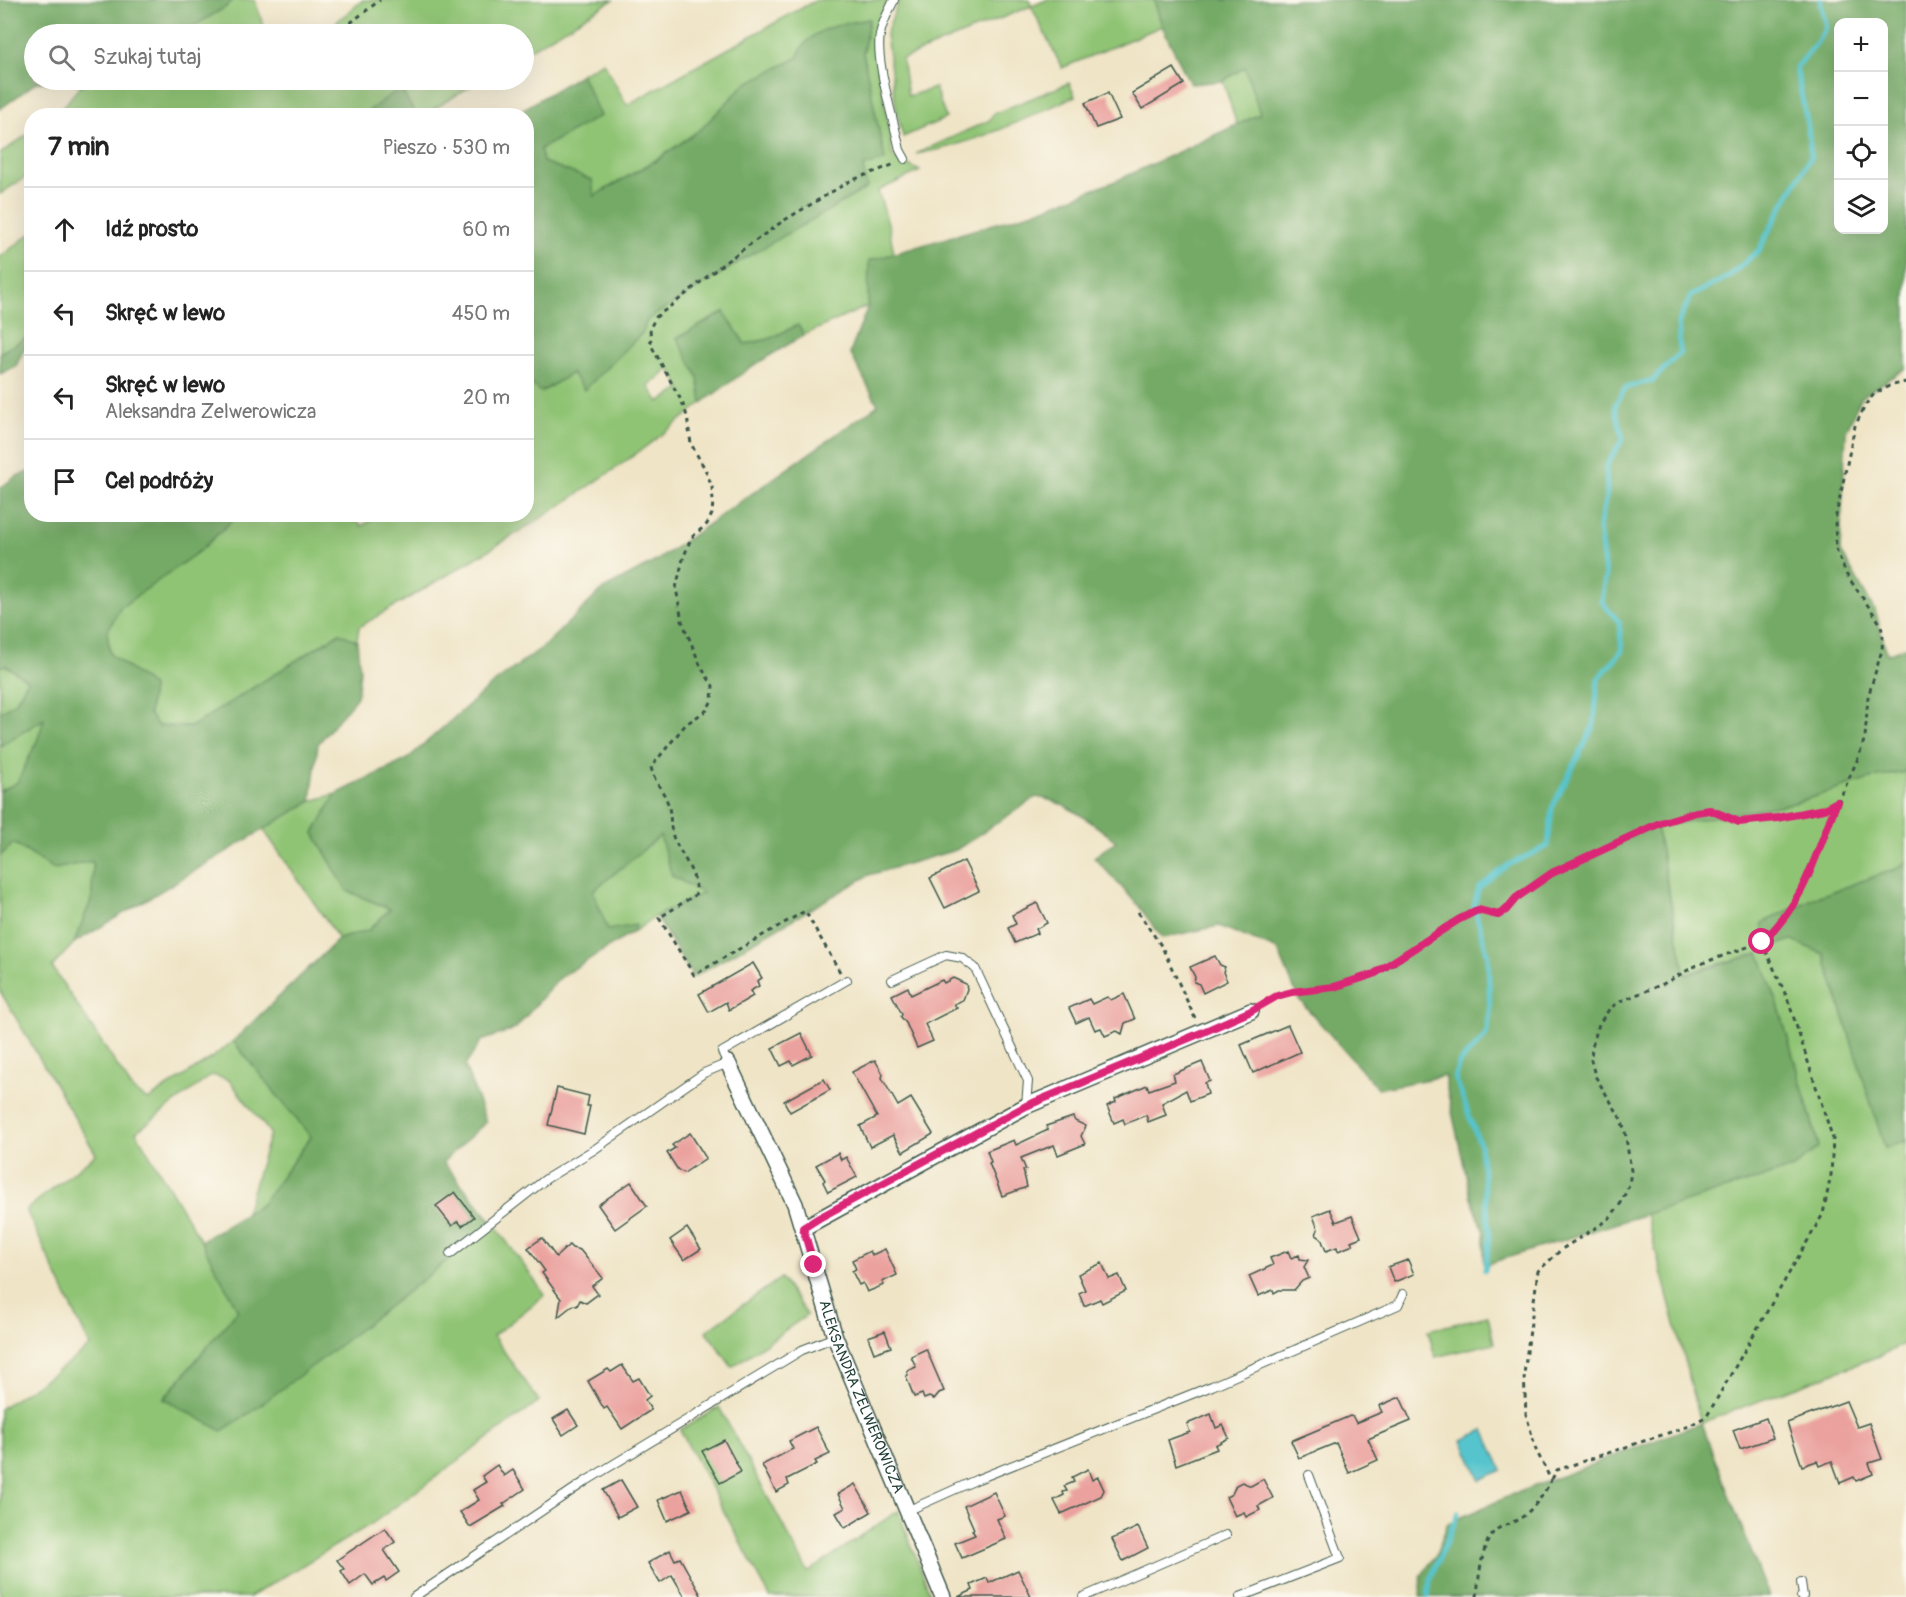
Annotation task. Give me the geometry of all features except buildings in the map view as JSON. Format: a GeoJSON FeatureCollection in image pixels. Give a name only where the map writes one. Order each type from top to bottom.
{"type":"FeatureCollection","features":[{"type":"Feature","properties":{"kind":"street"},"geometry":{"type":"LineString","coordinates":[[803,1228],[1026,1106],[1251,1011]]}},
{"type":"Feature","properties":{"kind":"street","name":"ALEKSANDRA ZELWEROWICZA"},"geometry":{"type":"LineString","coordinates":[[728,1063],[795,1204],[835,1336],[943,1597]]}},
{"type":"Feature","properties":{"kind":"lane"},"geometry":{"type":"LineString","coordinates":[[894,0],[883,22],[880,36],[880,58],[900,150],[905,159]]}},
{"type":"Feature","properties":{"kind":"lane"},"geometry":{"type":"LineString","coordinates":[[892,980],[946,955],[962,958],[975,968],[1029,1082],[1026,1106]]}},
{"type":"Feature","properties":{"kind":"lane"},"geometry":{"type":"LineString","coordinates":[[450,1254],[546,1179],[595,1149],[704,1073],[728,1063],[722,1052],[847,980]]}},
{"type":"Feature","properties":{"kind":"lane"},"geometry":{"type":"LineString","coordinates":[[907,1511],[978,1479],[1212,1386],[1398,1305],[1403,1293]]}},
{"type":"Feature","properties":{"kind":"lane"},"geometry":{"type":"LineString","coordinates":[[414,1597],[586,1481],[802,1350],[835,1336]]}},
{"type":"Feature","properties":{"kind":"lane"},"geometry":{"type":"LineString","coordinates":[[1240,1597],[1340,1558],[1309,1475]]}},
{"type":"Feature","properties":{"kind":"lane"},"geometry":{"type":"LineString","coordinates":[[1083,1597],[1226,1535]]}},
{"type":"Feature","properties":{"kind":"lane"},"geometry":{"type":"LineString","coordinates":[[1801,1582],[1803,1596],[1801,1597]]}},
{"type":"Feature","properties":{"kind":"path"},"geometry":{"type":"LineString","coordinates":[[349,24],[380,0]]}},
{"type":"Feature","properties":{"kind":"path"},"geometry":{"type":"LineString","coordinates":[[847,980],[805,911],[694,975],[659,918],[697,892],[696,882],[674,838],[667,801],[654,778],[651,767],[686,724],[707,710],[712,700],[713,686],[701,667],[682,621],[676,588],[683,559],[692,538],[707,524],[712,514],[713,501],[712,487],[691,444],[687,416],[682,402],[651,345],[650,328],[656,317],[783,221],[850,181],[905,159]]}},
{"type":"Feature","properties":{"kind":"path"},"geometry":{"type":"LineString","coordinates":[[1551,1480],[1536,1450],[1526,1413],[1524,1374],[1538,1271],[1562,1249],[1608,1220],[1622,1203],[1629,1185],[1631,1171],[1625,1131],[1620,1117],[1595,1076],[1591,1060],[1592,1046],[1599,1024],[1610,1008],[1621,1001],[1663,984],[1697,965],[1762,942],[1778,928],[1800,896],[1837,802],[1859,756],[1865,737],[1868,697],[1882,650],[1881,623],[1846,574],[1836,549],[1835,520],[1855,426],[1866,404],[1874,394],[1889,386],[1906,382]]}},
{"type":"Feature","properties":{"kind":"path"},"geometry":{"type":"LineString","coordinates":[[1251,1011],[1277,996],[1334,987],[1374,974],[1458,920],[1478,910],[1498,915],[1506,910],[1516,898],[1552,873],[1660,823],[1710,810],[1739,822],[1777,818],[1824,809],[1837,802]]}},
{"type":"Feature","properties":{"kind":"path"},"geometry":{"type":"LineString","coordinates":[[1138,912],[1162,947],[1201,1033]]}},
{"type":"Feature","properties":{"kind":"path"},"geometry":{"type":"LineString","coordinates":[[1478,1597],[1485,1551],[1491,1534],[1502,1525],[1514,1522],[1528,1511],[1557,1470],[1689,1426],[1707,1416],[1823,1214],[1831,1175],[1833,1139],[1788,1000],[1762,942]]}},
{"type":"Feature","properties":{"kind":"green space"},"geometry":{"type":"Polygon","coordinates":[[[0,0],[233,0],[226,7],[197,24],[24,24],[24,90],[26,90],[0,109],[0,0]]]}},
{"type":"Feature","properties":{"kind":"green space"},"geometry":{"type":"Polygon","coordinates":[[[233,0],[255,0],[263,24],[197,24],[226,7],[233,0]]]}},
{"type":"Feature","properties":{"kind":"green space"},"geometry":{"type":"Polygon","coordinates":[[[363,0],[613,0],[534,47],[534,24],[334,24],[363,0]]]}},
{"type":"Feature","properties":{"kind":"green space"},"geometry":{"type":"Polygon","coordinates":[[[816,0],[888,0],[879,19],[875,43],[893,157],[920,171],[878,191],[889,227],[894,254],[869,261],[868,306],[804,335],[798,325],[769,339],[745,344],[724,312],[678,338],[698,377],[702,403],[662,435],[535,522],[359,627],[357,641],[339,633],[191,727],[158,726],[149,714],[152,686],[110,654],[107,632],[120,608],[202,549],[231,522],[358,522],[362,526],[368,522],[534,522],[534,386],[541,392],[572,373],[584,389],[643,332],[647,320],[745,258],[863,167],[885,160],[863,53],[869,19],[745,84],[702,128],[659,158],[593,197],[592,180],[543,162],[540,149],[600,116],[581,74],[603,62],[627,105],[816,0]],[[670,369],[648,386],[659,402],[681,389],[670,369]]]}},
{"type":"Feature","properties":{"kind":"green space"},"geometry":{"type":"Polygon","coordinates":[[[899,0],[1029,0],[1032,6],[1046,0],[1154,0],[1162,26],[1062,68],[1031,6],[902,59],[908,96],[935,88],[946,118],[903,137],[896,107],[886,34],[899,0]]]}},
{"type":"Feature","properties":{"kind":"green space"},"geometry":{"type":"Polygon","coordinates":[[[1154,0],[1906,0],[1906,368],[1861,397],[1846,432],[1840,550],[1876,613],[1887,654],[1906,647],[1906,772],[1873,778],[1794,803],[1656,827],[1685,975],[1759,953],[1779,1007],[1819,1147],[1793,1168],[1484,1265],[1484,1232],[1471,1197],[1444,1076],[1378,1089],[1298,998],[1278,950],[1219,926],[1162,938],[1138,905],[1094,857],[1116,841],[1069,808],[1036,797],[956,850],[869,875],[693,977],[656,916],[703,893],[672,876],[660,836],[593,891],[608,930],[636,925],[632,933],[560,977],[515,1029],[481,1041],[465,1066],[486,1122],[443,1162],[494,1224],[323,1358],[222,1431],[164,1399],[238,1310],[201,1241],[261,1205],[311,1137],[233,1041],[339,939],[369,930],[390,909],[347,891],[314,833],[336,794],[406,760],[490,686],[544,646],[603,589],[656,561],[878,405],[850,353],[868,306],[869,261],[1034,212],[1118,180],[1260,114],[1245,67],[1223,81],[1190,84],[1162,26],[1154,0]]]}},
{"type":"Feature","properties":{"kind":"green space"},"geometry":{"type":"Polygon","coordinates":[[[869,19],[863,53],[885,160],[863,167],[867,188],[745,258],[647,320],[643,332],[584,390],[572,373],[541,392],[534,386],[534,108],[525,108],[581,74],[600,116],[540,149],[543,162],[592,180],[594,196],[659,159],[702,128],[745,84],[797,58],[802,48],[817,33],[837,25],[869,19]]]}},
{"type":"Feature","properties":{"kind":"green space"},"geometry":{"type":"Polygon","coordinates":[[[1245,66],[1260,114],[1237,125],[1223,81],[1245,66]]]}},
{"type":"Feature","properties":{"kind":"green space"},"geometry":{"type":"Polygon","coordinates":[[[1069,83],[1075,96],[1017,123],[958,145],[916,154],[990,120],[993,114],[1069,83]]]}},
{"type":"Feature","properties":{"kind":"green space"},"geometry":{"type":"Polygon","coordinates":[[[397,90],[373,108],[62,108],[76,91],[397,90]]]}},
{"type":"Feature","properties":{"kind":"green space"},"geometry":{"type":"Polygon","coordinates":[[[397,90],[401,90],[412,108],[373,108],[397,90]]]}},
{"type":"Feature","properties":{"kind":"green space"},"geometry":{"type":"Polygon","coordinates":[[[401,90],[465,90],[435,108],[412,108],[401,90]]]}},
{"type":"Feature","properties":{"kind":"green space"},"geometry":{"type":"Polygon","coordinates":[[[24,137],[24,178],[0,194],[0,154],[24,137]]]}},
{"type":"Feature","properties":{"kind":"green space"},"geometry":{"type":"Polygon","coordinates":[[[24,238],[24,339],[0,353],[0,257],[24,238]]]}},
{"type":"Feature","properties":{"kind":"green space"},"geometry":{"type":"Polygon","coordinates":[[[724,312],[745,344],[769,339],[798,325],[804,335],[751,367],[702,403],[698,377],[677,338],[724,312]]]}},
{"type":"Feature","properties":{"kind":"green space"},"geometry":{"type":"Polygon","coordinates":[[[24,339],[24,349],[16,366],[0,374],[0,353],[24,339]]]}},
{"type":"Feature","properties":{"kind":"green space"},"geometry":{"type":"Polygon","coordinates":[[[24,474],[24,522],[231,522],[202,549],[120,608],[107,632],[110,654],[152,686],[149,714],[158,726],[191,727],[340,633],[357,641],[360,671],[357,697],[318,744],[311,801],[74,943],[92,898],[93,861],[54,869],[14,843],[0,856],[0,791],[17,783],[38,739],[44,719],[0,746],[0,713],[16,701],[28,681],[5,665],[0,667],[0,488],[24,474]]]}},
{"type":"Feature","properties":{"kind":"green space"},"geometry":{"type":"Polygon","coordinates":[[[5,665],[28,680],[16,701],[0,713],[0,667],[5,665]]]}},
{"type":"Feature","properties":{"kind":"green space"},"geometry":{"type":"Polygon","coordinates":[[[45,718],[38,739],[17,783],[0,791],[0,746],[45,718]]]}},
{"type":"Feature","properties":{"kind":"green space"},"geometry":{"type":"Polygon","coordinates":[[[1906,772],[1906,862],[1896,869],[1817,897],[1762,924],[1824,954],[1885,1148],[1906,1141],[1906,1343],[1884,1354],[1701,1423],[1646,1214],[1793,1168],[1819,1146],[1779,1007],[1759,954],[1685,975],[1656,826],[1794,803],[1873,778],[1906,772]]]}},
{"type":"Feature","properties":{"kind":"green space"},"geometry":{"type":"Polygon","coordinates":[[[336,794],[314,833],[347,891],[390,909],[369,930],[339,939],[263,829],[311,801],[336,794]]]}},
{"type":"Feature","properties":{"kind":"green space"},"geometry":{"type":"Polygon","coordinates":[[[660,836],[704,893],[656,916],[632,933],[635,926],[608,931],[593,891],[660,836]]]}},
{"type":"Feature","properties":{"kind":"green space"},"geometry":{"type":"Polygon","coordinates":[[[13,843],[54,869],[93,861],[92,898],[74,943],[52,967],[133,1090],[148,1100],[233,1041],[311,1137],[261,1205],[245,1215],[270,1133],[229,1080],[212,1075],[136,1132],[201,1241],[238,1310],[164,1398],[248,1414],[494,1224],[545,1295],[493,1336],[539,1401],[373,1523],[250,1597],[0,1597],[0,1409],[90,1346],[26,1210],[96,1154],[0,991],[0,856],[13,843]]]}},
{"type":"Feature","properties":{"kind":"green space"},"geometry":{"type":"Polygon","coordinates":[[[1906,862],[1906,1141],[1885,1148],[1824,954],[1791,940],[1769,948],[1762,923],[1817,897],[1896,869],[1906,862]]]}},
{"type":"Feature","properties":{"kind":"green space"},"geometry":{"type":"Polygon","coordinates":[[[781,1278],[807,1315],[732,1367],[706,1331],[781,1278]]]}},
{"type":"Feature","properties":{"kind":"green space"},"geometry":{"type":"Polygon","coordinates":[[[1488,1316],[1494,1343],[1435,1357],[1428,1330],[1488,1316]]]}},
{"type":"Feature","properties":{"kind":"green space"},"geometry":{"type":"Polygon","coordinates":[[[719,1407],[808,1572],[898,1511],[930,1593],[924,1597],[770,1597],[680,1430],[719,1407]]]}},
{"type":"Feature","properties":{"kind":"green space"},"geometry":{"type":"Polygon","coordinates":[[[1701,1423],[1769,1597],[1420,1597],[1421,1576],[1436,1555],[1448,1523],[1514,1494],[1701,1423]]]}},
{"type":"Feature","properties":{"kind":"water"},"geometry":{"type":"Polygon","coordinates":[[[1484,1430],[1502,1470],[1480,1480],[1462,1440],[1484,1430]]]}},
{"type":"Feature","properties":{"kind":"waterway"},"geometry":{"type":"LineString","coordinates":[[1485,1270],[1490,1238],[1480,1145],[1455,1077],[1459,1063],[1486,1036],[1490,1012],[1488,957],[1474,906],[1479,888],[1508,865],[1548,846],[1552,808],[1594,725],[1598,679],[1622,651],[1619,622],[1602,602],[1605,576],[1599,527],[1607,493],[1606,466],[1623,439],[1615,406],[1625,388],[1653,380],[1680,353],[1678,324],[1691,296],[1728,277],[1759,250],[1811,156],[1796,68],[1826,28],[1820,0]]}},
{"type":"Feature","properties":{"kind":"waterway"},"geometry":{"type":"LineString","coordinates":[[1428,1597],[1430,1580],[1458,1513]]}},
{"type":"Feature","properties":{"kind":"route"},"geometry":{"type":"LineString","coordinates":[[814,1265],[803,1228],[1026,1106],[1201,1033],[1251,1011],[1277,996],[1334,987],[1374,974],[1458,920],[1478,910],[1498,915],[1506,910],[1516,898],[1552,873],[1660,823],[1710,810],[1739,822],[1777,818],[1824,809],[1837,802],[1800,896],[1778,928],[1762,942]]}}]}
